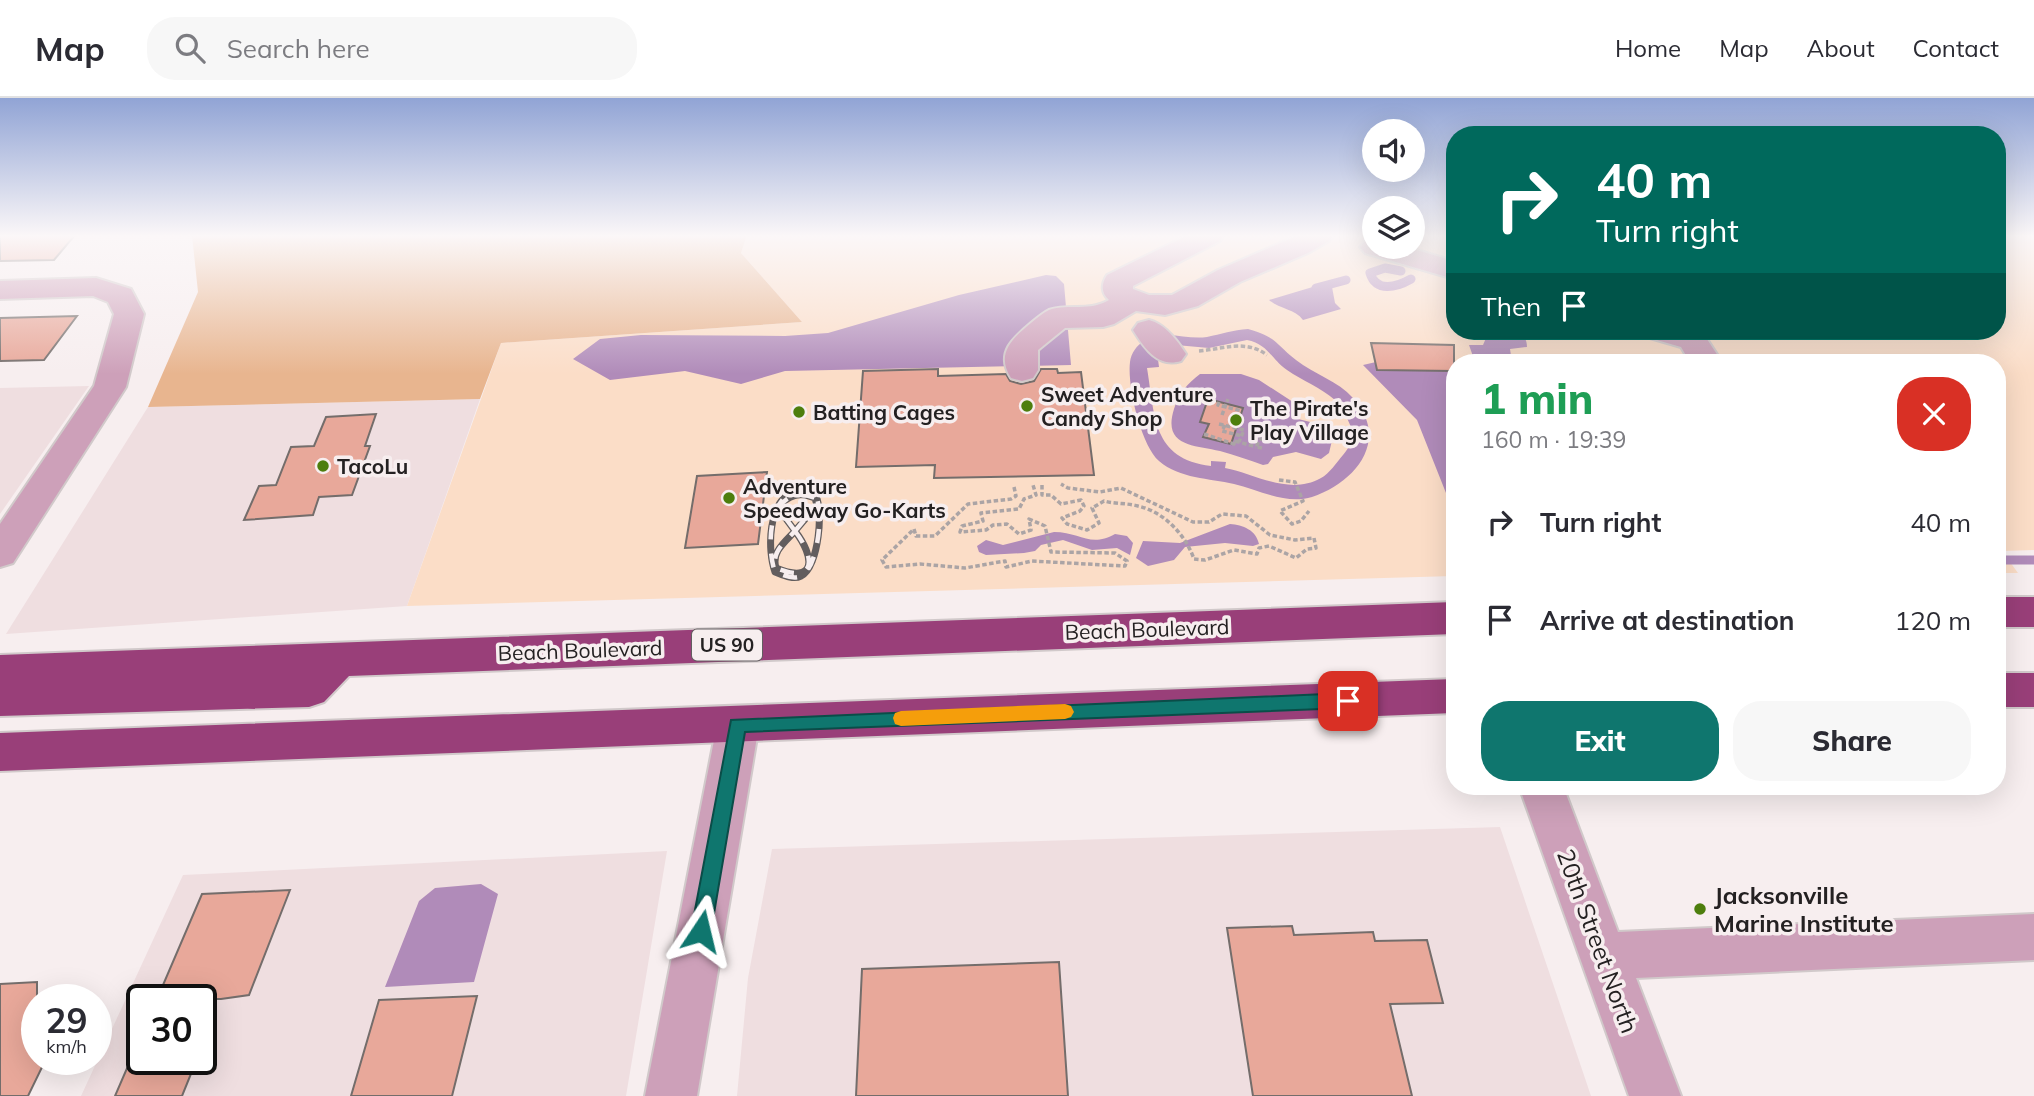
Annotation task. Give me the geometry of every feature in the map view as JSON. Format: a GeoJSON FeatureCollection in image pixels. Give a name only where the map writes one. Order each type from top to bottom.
{"type":"FeatureCollection","features":[{"type":"Feature","properties":{"kind":"highway"},"geometry":{"type":"LineString","coordinates":[[2006,612],[2034,612]]}},
{"type":"Feature","properties":{"kind":"highway","name":"Beach Boulevard"},"geometry":{"type":"LineString","coordinates":[[0,672],[1446,618]]}},
{"type":"Feature","properties":{"kind":"highway"},"geometry":{"type":"LineString","coordinates":[[0,699],[309,690],[339,659]]}},
{"type":"Feature","properties":{"kind":"highway"},"geometry":{"type":"LineString","coordinates":[[2006,690],[2034,690]]}},
{"type":"Feature","properties":{"kind":"highway"},"geometry":{"type":"LineString","coordinates":[[0,752],[1446,696]]}},
{"type":"Feature","properties":{"kind":"street"},"geometry":{"type":"LineString","coordinates":[[1119,282],[1118,293],[1130,300],[1153,305],[1182,302],[1218,282]]}},
{"type":"Feature","properties":{"kind":"street"},"geometry":{"type":"LineString","coordinates":[[0,290],[96,287],[120,296],[129,314],[110,387],[0,553]]}},
{"type":"Feature","properties":{"kind":"street"},"geometry":{"type":"LineString","coordinates":[[1022,370],[1022,347],[1056,318],[1103,317],[1130,300]]}},
{"type":"Feature","properties":{"kind":"street"},"geometry":{"type":"LineString","coordinates":[[1149,330],[1178,352]]}},
{"type":"Feature","properties":{"kind":"street"},"geometry":{"type":"LineString","coordinates":[[671,1096],[738,725]]}},
{"type":"Feature","properties":{"kind":"street","name":"20th Street North"},"geometry":{"type":"LineString","coordinates":[[1544,795],[1655,1096]]}},
{"type":"Feature","properties":{"kind":"street"},"geometry":{"type":"LineString","coordinates":[[1603,956],[2034,937]]}},
{"type":"Feature","properties":{"kind":"path"},"geometry":{"type":"LineString","coordinates":[[1178,352],[1212,351],[1250,345],[1260,348],[1267,355]]}},
{"type":"Feature","properties":{"kind":"path"},"geometry":{"type":"LineString","coordinates":[[1219,402],[1219,405],[1242,411]]}},
{"type":"Feature","properties":{"kind":"path"},"geometry":{"type":"LineString","coordinates":[[1222,415],[1227,405]]}},
{"type":"Feature","properties":{"kind":"path"},"geometry":{"type":"LineString","coordinates":[[1219,424],[1244,430],[1241,443]]}},
{"type":"Feature","properties":{"kind":"path"},"geometry":{"type":"LineString","coordinates":[[1224,425],[1237,429],[1236,433],[1241,435],[1222,430],[1224,425]]}},
{"type":"Feature","properties":{"kind":"path"},"geometry":{"type":"LineString","coordinates":[[1204,435],[1256,447],[1260,439],[1266,440]]}},
{"type":"Feature","properties":{"kind":"path"},"geometry":{"type":"LineString","coordinates":[[1279,480],[1295,482],[1303,501],[1280,511],[1292,524],[1301,521],[1310,511]]}},
{"type":"Feature","properties":{"kind":"path"},"geometry":{"type":"LineString","coordinates":[[1042,485],[1042,495],[1051,495],[1061,504],[1081,500],[1084,506],[1080,511],[1062,518],[1067,524],[1087,530],[1099,523],[1092,508],[1104,501],[1114,505],[1141,507],[1171,524],[1192,551],[1194,559],[1214,559],[1223,552],[1236,550],[1251,555],[1257,554],[1259,548],[1269,546],[1296,558],[1307,549],[1316,548],[1314,538],[1295,540],[1270,535],[1246,516],[1222,514],[1209,522],[1197,523],[1121,488],[1100,492],[1060,484]]}},
{"type":"Feature","properties":{"kind":"path"},"geometry":{"type":"LineString","coordinates":[[1014,487],[1016,496],[1011,500],[972,502],[964,505],[940,534],[931,539],[916,536],[914,528],[882,560],[886,567],[920,564],[965,568],[1005,562],[1006,567],[1032,561],[1125,566],[1127,561],[1115,553],[1064,550],[1051,552],[1045,526],[1028,519],[1031,530],[1018,534],[1006,524],[993,525],[986,530],[960,532],[962,526],[982,521],[981,513],[1019,509],[1024,499],[1035,495],[1033,485]]}},
{"type":"Feature","properties":{"kind":"shaded area"},"geometry":{"type":"Polygon","coordinates":[[[197,282],[766,282],[802,322],[501,343],[480,399],[148,407],[198,292],[197,282]]]}},
{"type":"Feature","properties":{"kind":"shaded area"},"geometry":{"type":"Polygon","coordinates":[[[766,282],[1446,282],[1446,340],[2006,340],[2006,282],[2034,282],[2034,550],[2006,551],[2006,354],[1446,354],[1446,576],[407,606],[501,343],[802,322],[766,282]]]}},
{"type":"Feature","properties":{"kind":"shaded area"},"geometry":{"type":"Polygon","coordinates":[[[1017,282],[1062,282],[1064,284],[1071,365],[785,371],[741,384],[685,371],[610,380],[573,359],[600,339],[641,335],[785,336],[828,333],[959,295],[1017,282]]]}},
{"type":"Feature","properties":{"kind":"shaded area"},"geometry":{"type":"Polygon","coordinates":[[[1326,283],[1332,287],[1335,303],[1341,309],[1303,320],[1269,300],[1326,283]]]}},
{"type":"Feature","properties":{"kind":"shaded area"},"geometry":{"type":"Polygon","coordinates":[[[1248,329],[1270,338],[1303,365],[1347,392],[1364,414],[1369,429],[1368,444],[1363,458],[1342,482],[1312,497],[1292,499],[1185,475],[1167,467],[1152,453],[1141,429],[1131,385],[1130,362],[1137,347],[1144,341],[1160,336],[1199,338],[1248,329]],[[1247,340],[1209,348],[1176,345],[1157,352],[1159,367],[1147,368],[1155,418],[1160,432],[1167,445],[1192,462],[1211,466],[1211,461],[1226,462],[1225,468],[1285,484],[1309,483],[1321,478],[1333,468],[1350,444],[1352,433],[1346,417],[1343,411],[1335,413],[1329,404],[1335,400],[1287,370],[1265,348],[1247,340]]]}},
{"type":"Feature","properties":{"kind":"shaded area"},"geometry":{"type":"Polygon","coordinates":[[[1485,340],[1525,340],[1527,347],[1510,349],[1511,354],[1472,354],[1469,345],[1483,345],[1485,340]]]}},
{"type":"Feature","properties":{"kind":"shaded area"},"geometry":{"type":"Polygon","coordinates":[[[1376,362],[1378,370],[1446,371],[1446,493],[1417,420],[1363,365],[1376,362]]]}},
{"type":"Feature","properties":{"kind":"shaded area","name":"The Pirate's Play Village"},"geometry":{"type":"Polygon","coordinates":[[[1200,374],[1241,374],[1259,380],[1293,402],[1297,408],[1298,419],[1331,427],[1330,431],[1334,432],[1329,453],[1321,459],[1296,452],[1273,457],[1268,464],[1263,465],[1183,442],[1173,431],[1174,409],[1184,389],[1200,374]]]}},
{"type":"Feature","properties":{"kind":"shaded area"},"geometry":{"type":"Polygon","coordinates":[[[89,386],[0,514],[0,388],[89,386]]]}},
{"type":"Feature","properties":{"kind":"shaded area"},"geometry":{"type":"Polygon","coordinates":[[[480,399],[407,606],[6,634],[148,407],[480,399]]]}},
{"type":"Feature","properties":{"kind":"shaded area"},"geometry":{"type":"Polygon","coordinates":[[[1230,524],[1248,529],[1259,544],[1253,546],[1225,543],[1185,547],[1174,560],[1148,566],[1136,558],[1143,541],[1180,543],[1230,524]]]}},
{"type":"Feature","properties":{"kind":"shaded area"},"geometry":{"type":"Polygon","coordinates":[[[1054,532],[1092,540],[1115,534],[1127,536],[1133,543],[1130,555],[1117,548],[1092,550],[1063,540],[1041,545],[1035,551],[1024,553],[986,555],[979,552],[977,546],[986,540],[1003,545],[1054,532]]]}},
{"type":"Feature","properties":{"kind":"shaded area"},"geometry":{"type":"Polygon","coordinates":[[[2006,556],[2018,573],[2006,573],[2006,556]]]}},
{"type":"Feature","properties":{"kind":"shaded area"},"geometry":{"type":"Polygon","coordinates":[[[1500,827],[1591,1096],[737,1096],[748,978],[772,849],[1500,827]]]}},
{"type":"Feature","properties":{"kind":"shaded area"},"geometry":{"type":"Polygon","coordinates":[[[667,851],[626,1096],[81,1096],[91,1075],[112,1075],[112,1029],[126,998],[126,1075],[217,1075],[217,984],[133,984],[183,875],[667,851]]]}},
{"type":"Feature","properties":{"kind":"shaded area"},"geometry":{"type":"Polygon","coordinates":[[[481,884],[498,894],[474,982],[385,987],[419,901],[435,888],[481,884]]]}},
{"type":"Feature","properties":{"kind":"building"},"geometry":{"type":"Polygon","coordinates":[[[77,316],[44,360],[0,361],[0,318],[77,316]]]}},
{"type":"Feature","properties":{"kind":"building"},"geometry":{"type":"Polygon","coordinates":[[[1371,343],[1454,345],[1454,354],[1446,354],[1446,371],[1377,370],[1371,343]]]}},
{"type":"Feature","properties":{"kind":"building"},"geometry":{"type":"Polygon","coordinates":[[[938,369],[938,376],[1006,374],[1010,381],[1021,384],[1034,381],[1041,369],[1057,369],[1058,373],[1081,372],[1094,475],[934,478],[935,465],[856,467],[863,371],[938,369]]]}},
{"type":"Feature","properties":{"kind":"building"},"geometry":{"type":"Polygon","coordinates":[[[1208,399],[1243,408],[1231,444],[1203,437],[1209,424],[1200,422],[1208,399]]]}},
{"type":"Feature","properties":{"kind":"building","name":"TacoLu"},"geometry":{"type":"Polygon","coordinates":[[[376,414],[365,446],[370,446],[352,495],[319,497],[313,515],[244,520],[259,486],[276,485],[291,447],[314,446],[326,417],[376,414]]]}},
{"type":"Feature","properties":{"kind":"building","name":"Adventure Speedway Go-Karts"},"geometry":{"type":"Polygon","coordinates":[[[767,472],[758,544],[685,548],[697,476],[767,472]]]}},
{"type":"Feature","properties":{"kind":"building"},"geometry":{"type":"Polygon","coordinates":[[[290,890],[249,995],[217,999],[217,984],[163,984],[202,894],[290,890]]]}},
{"type":"Feature","properties":{"kind":"building"},"geometry":{"type":"Polygon","coordinates":[[[1292,926],[1294,935],[1373,932],[1375,941],[1427,940],[1443,1003],[1390,1004],[1412,1096],[1253,1096],[1227,928],[1292,926]]]}},
{"type":"Feature","properties":{"kind":"building"},"geometry":{"type":"Polygon","coordinates":[[[1059,962],[1068,1096],[856,1096],[862,969],[1059,962]]]}},
{"type":"Feature","properties":{"kind":"building"},"geometry":{"type":"Polygon","coordinates":[[[37,982],[21,984],[21,1075],[38,1075],[28,1096],[0,1096],[0,984],[37,982]]]}},
{"type":"Feature","properties":{"kind":"building"},"geometry":{"type":"Polygon","coordinates":[[[477,996],[452,1096],[351,1096],[379,1000],[477,996]]]}},
{"type":"Feature","properties":{"kind":"building"},"geometry":{"type":"Polygon","coordinates":[[[126,1071],[126,1075],[191,1075],[182,1096],[115,1096],[126,1071]]]}},
{"type":"Feature","properties":{"kind":"waterway"},"geometry":{"type":"LineString","coordinates":[[1316,288],[1340,282]]}},
{"type":"Feature","properties":{"kind":"waterway"},"geometry":{"type":"LineString","coordinates":[[1375,282],[1382,286],[1405,282]]}},
{"type":"Feature","properties":{"kind":"waterway"},"geometry":{"type":"LineString","coordinates":[[2006,560],[2034,560]]}},
{"type":"Feature","properties":{"kind":"railway"},"geometry":{"type":"LineString","coordinates":[[794,492],[815,495],[818,501],[819,523],[816,550],[807,571],[801,576],[788,577],[775,572],[771,539],[774,515],[785,497],[794,492]]}},
{"type":"Feature","properties":{"kind":"railway"},"geometry":{"type":"LineString","coordinates":[[804,495],[815,498],[817,505],[795,531],[778,508],[790,497],[804,495]]}},
{"type":"Feature","properties":{"kind":"railway"},"geometry":{"type":"LineString","coordinates":[[795,531],[809,559],[805,571],[799,573],[776,568],[775,562],[780,548],[795,531]]}},
{"type":"Feature","properties":{"kind":"slow traffic"},"geometry":{"type":"LineString","coordinates":[[901,718],[1065,712]]}},
{"type":"Feature","properties":{"kind":"place","name":"Sweet Adventure Candy Shop"},"geometry":{"type":"Point","coordinates":[1027,406]}},
{"type":"Feature","properties":{"kind":"place","name":"Batting Cages"},"geometry":{"type":"Point","coordinates":[799,412]}},
{"type":"Feature","properties":{"kind":"place","name":"The Pirate's Play Village"},"geometry":{"type":"Point","coordinates":[1236,420]}},
{"type":"Feature","properties":{"kind":"place","name":"TacoLu"},"geometry":{"type":"Point","coordinates":[323,466]}},
{"type":"Feature","properties":{"kind":"place","name":"Adventure Speedway Go-Karts"},"geometry":{"type":"Point","coordinates":[729,498]}},
{"type":"Feature","properties":{"kind":"place","name":"Jacksonville Marine Institute"},"geometry":{"type":"Point","coordinates":[1700,909]}},
{"type":"Feature","properties":{"kind":"route"},"geometry":{"type":"LineString","coordinates":[[701,931],[738,725],[1348,701]]}}]}
